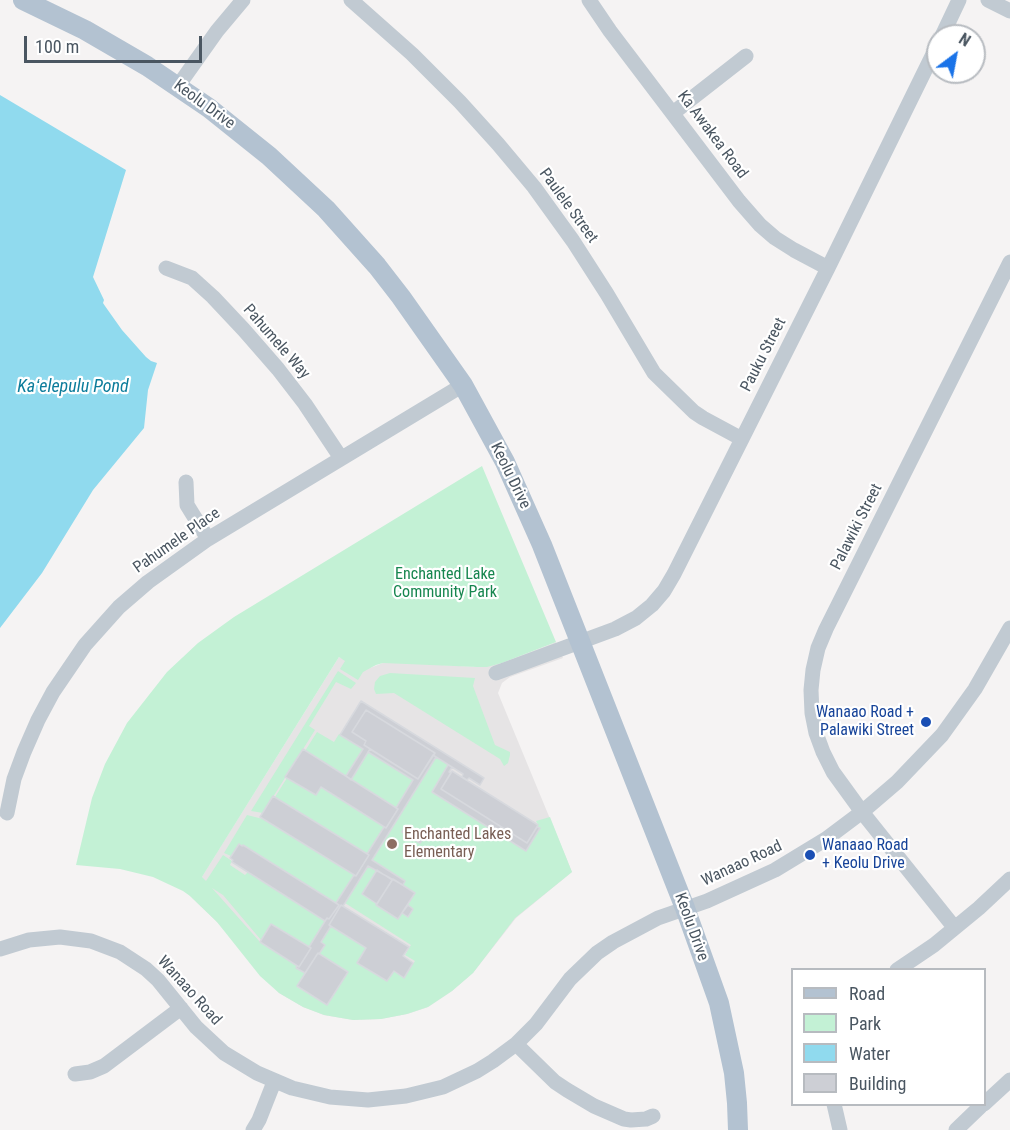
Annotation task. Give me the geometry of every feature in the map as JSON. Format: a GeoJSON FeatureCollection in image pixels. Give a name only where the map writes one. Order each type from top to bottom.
{"type":"FeatureCollection","features":[{"type":"Feature","properties":{"kind":"main road","name":"Keolu Drive"},"geometry":{"type":"LineString","coordinates":[[23,0],[116,47],[178,86],[269,156],[332,216],[365,252],[401,297],[463,385],[496,444],[542,545],[685,908],[719,1003],[734,1073],[738,1130]]}},
{"type":"Feature","properties":{"kind":"street"},"geometry":{"type":"LineString","coordinates":[[178,86],[217,31],[243,0]]}},
{"type":"Feature","properties":{"kind":"street","name":"Paulele Street"},"geometry":{"type":"LineString","coordinates":[[351,0],[412,54],[460,102],[526,178],[573,241],[654,373],[694,412],[742,439]]}},
{"type":"Feature","properties":{"kind":"street","name":"Ka Awakea Road"},"geometry":{"type":"LineString","coordinates":[[589,0],[739,201],[760,225],[775,238],[828,268]]}},
{"type":"Feature","properties":{"kind":"street"},"geometry":{"type":"LineString","coordinates":[[948,24],[959,0]]}},
{"type":"Feature","properties":{"kind":"street"},"geometry":{"type":"LineString","coordinates":[[988,0],[1010,11]]}},
{"type":"Feature","properties":{"kind":"street"},"geometry":{"type":"LineString","coordinates":[[673,113],[746,56]]}},
{"type":"Feature","properties":{"kind":"street","name":"Pauku Street"},"geometry":{"type":"LineString","coordinates":[[496,673],[615,629],[636,618],[664,591],[828,268],[926,68]]}},
{"type":"Feature","properties":{"kind":"street","name":"Palawiki Street"},"geometry":{"type":"LineString","coordinates":[[954,927],[832,772],[816,733],[811,690],[818,648],[826,629],[1010,262]]}},
{"type":"Feature","properties":{"kind":"street","name":"Pahumele Way"},"geometry":{"type":"LineString","coordinates":[[166,268],[192,279],[237,322],[298,395],[341,458]]}},
{"type":"Feature","properties":{"kind":"street","name":"Pahumele Place"},"geometry":{"type":"LineString","coordinates":[[7,813],[14,779],[24,752],[53,692],[102,625],[141,588],[208,538],[463,385]]}},
{"type":"Feature","properties":{"kind":"street"},"geometry":{"type":"LineString","coordinates":[[186,482],[187,505],[208,538]]}},
{"type":"Feature","properties":{"kind":"street","name":"Wanaao Road"},"geometry":{"type":"LineString","coordinates":[[0,949],[29,940],[60,937],[76,938],[106,946],[134,960],[146,969],[158,980],[196,1027],[224,1053],[274,1082],[330,1097],[368,1100],[424,1092],[460,1080],[493,1061],[516,1044],[536,1024],[570,979],[597,953],[658,918],[707,901],[775,870],[826,839],[862,812],[897,782],[942,735],[975,689],[1010,628]]}},
{"type":"Feature","properties":{"kind":"street"},"geometry":{"type":"LineString","coordinates":[[899,968],[934,945],[1010,879]]}},
{"type":"Feature","properties":{"kind":"street"},"geometry":{"type":"LineString","coordinates":[[75,1074],[90,1072],[104,1066],[181,1008]]}},
{"type":"Feature","properties":{"kind":"street"},"geometry":{"type":"LineString","coordinates":[[516,1044],[555,1082],[594,1106],[624,1119],[646,1119],[653,1116]]}},
{"type":"Feature","properties":{"kind":"street"},"geometry":{"type":"LineString","coordinates":[[986,1102],[1010,1080]]}},
{"type":"Feature","properties":{"kind":"street"},"geometry":{"type":"LineString","coordinates":[[253,1130],[274,1082]]}},
{"type":"Feature","properties":{"kind":"street"},"geometry":{"type":"LineString","coordinates":[[834,1106],[840,1130]]}},
{"type":"Feature","properties":{"kind":"street"},"geometry":{"type":"LineString","coordinates":[[956,1130],[982,1106]]}},
{"type":"Feature","properties":{"kind":"shaded area","name":"Enchanted Lakes Elementary"},"geometry":{"type":"Polygon","coordinates":[[[556,642],[563,658],[510,677],[502,683],[498,693],[572,872],[516,918],[473,973],[428,1007],[381,1019],[353,1020],[324,1015],[303,1007],[279,993],[217,922],[190,896],[339,657],[370,668],[390,662],[477,667],[502,663],[556,642]]]}},
{"type":"Feature","properties":{"kind":"green space","name":"Enchanted Lake Community Park"},"geometry":{"type":"Polygon","coordinates":[[[482,466],[556,642],[487,667],[383,663],[363,672],[358,680],[340,669],[345,661],[339,657],[202,877],[206,881],[223,855],[232,861],[230,865],[245,875],[248,872],[325,921],[309,947],[272,924],[261,940],[223,895],[212,888],[260,942],[305,973],[297,987],[327,1005],[348,972],[319,954],[325,945],[321,942],[331,926],[366,948],[357,963],[387,981],[394,971],[404,977],[415,961],[405,955],[411,945],[345,903],[368,866],[376,871],[362,894],[398,919],[402,913],[408,916],[413,909],[408,905],[415,893],[403,885],[405,881],[372,860],[436,757],[448,765],[432,792],[526,850],[539,828],[536,821],[550,817],[572,872],[515,918],[473,973],[428,1007],[381,1019],[353,1020],[324,1015],[303,1007],[279,993],[260,976],[217,922],[183,891],[153,877],[120,869],[76,865],[92,798],[105,764],[127,723],[167,672],[198,643],[234,617],[482,466]]]}},
{"type":"Feature","properties":{"kind":"green space"},"geometry":{"type":"Polygon","coordinates":[[[338,671],[356,683],[351,689],[336,682],[309,726],[315,730],[263,813],[251,811],[338,671]]]}},
{"type":"Feature","properties":{"kind":"green space"},"geometry":{"type":"Polygon","coordinates":[[[390,673],[475,678],[473,686],[495,745],[510,752],[508,763],[504,766],[500,759],[394,693],[376,694],[375,682],[380,676],[390,673]]]}},
{"type":"Feature","properties":{"kind":"green space"},"geometry":{"type":"Polygon","coordinates":[[[317,732],[334,742],[339,734],[363,749],[346,776],[305,751],[317,732]]]}},
{"type":"Feature","properties":{"kind":"green space"},"geometry":{"type":"Polygon","coordinates":[[[368,752],[413,780],[396,808],[351,780],[368,752]]]}},
{"type":"Feature","properties":{"kind":"green space"},"geometry":{"type":"Polygon","coordinates":[[[287,778],[315,795],[321,787],[384,827],[367,854],[275,797],[287,778]]]}},
{"type":"Feature","properties":{"kind":"green space"},"geometry":{"type":"Polygon","coordinates":[[[247,815],[263,819],[354,875],[336,903],[243,845],[239,844],[231,856],[224,853],[247,815]]]}},
{"type":"Feature","properties":{"kind":"water","name":"Kaʻelepulu Pond"},"geometry":{"type":"Polygon","coordinates":[[[0,95],[126,170],[93,277],[104,300],[103,303],[122,330],[146,357],[157,363],[148,390],[144,428],[93,490],[42,573],[0,628],[0,95]]]}},
{"type":"Feature","properties":{"kind":"building"},"geometry":{"type":"Polygon","coordinates":[[[361,701],[484,778],[480,785],[469,778],[467,780],[462,777],[463,774],[433,755],[435,753],[366,710],[352,732],[366,741],[364,745],[370,749],[351,780],[346,776],[363,749],[340,735],[361,701]]]}},
{"type":"Feature","properties":{"kind":"building"},"geometry":{"type":"Polygon","coordinates":[[[366,710],[435,753],[418,779],[364,745],[366,741],[352,732],[366,710]]]}},
{"type":"Feature","properties":{"kind":"building"},"geometry":{"type":"Polygon","coordinates":[[[303,749],[398,809],[386,828],[321,787],[316,795],[285,777],[303,749]]]}},
{"type":"Feature","properties":{"kind":"building"},"geometry":{"type":"Polygon","coordinates":[[[370,749],[418,779],[433,755],[436,757],[372,860],[405,881],[403,885],[368,866],[329,925],[331,926],[321,942],[325,945],[305,973],[296,968],[297,966],[299,967],[311,948],[309,947],[327,918],[329,919],[339,905],[336,903],[354,875],[356,876],[369,855],[367,854],[398,809],[396,808],[413,780],[368,752],[370,749]]]}},
{"type":"Feature","properties":{"kind":"building"},"geometry":{"type":"Polygon","coordinates":[[[448,765],[452,767],[449,772],[451,773],[441,789],[527,843],[537,827],[540,828],[526,851],[432,792],[448,765]]]}},
{"type":"Feature","properties":{"kind":"building"},"geometry":{"type":"Polygon","coordinates":[[[452,771],[538,825],[527,843],[441,789],[452,771]]]}},
{"type":"Feature","properties":{"kind":"building"},"geometry":{"type":"Polygon","coordinates":[[[273,796],[369,855],[356,876],[260,817],[273,796]]]}},
{"type":"Feature","properties":{"kind":"building"},"geometry":{"type":"Polygon","coordinates":[[[405,827],[423,839],[420,843],[402,832],[405,827]]]}},
{"type":"Feature","properties":{"kind":"building"},"geometry":{"type":"Polygon","coordinates":[[[239,844],[339,905],[329,919],[325,921],[232,862],[230,858],[239,844]]]}},
{"type":"Feature","properties":{"kind":"building"},"geometry":{"type":"Polygon","coordinates":[[[377,870],[392,880],[377,904],[362,894],[377,870]]]}},
{"type":"Feature","properties":{"kind":"building"},"geometry":{"type":"Polygon","coordinates":[[[393,879],[415,893],[398,919],[376,905],[393,879]]]}},
{"type":"Feature","properties":{"kind":"building"},"geometry":{"type":"Polygon","coordinates":[[[341,905],[409,947],[403,956],[413,963],[404,978],[394,971],[387,981],[357,963],[366,948],[329,925],[341,905]]]}},
{"type":"Feature","properties":{"kind":"building"},"geometry":{"type":"Polygon","coordinates":[[[408,905],[413,909],[408,917],[402,913],[408,905]]]}},
{"type":"Feature","properties":{"kind":"building"},"geometry":{"type":"Polygon","coordinates":[[[271,924],[311,948],[299,967],[260,942],[271,924]]]}},
{"type":"Feature","properties":{"kind":"building"},"geometry":{"type":"Polygon","coordinates":[[[318,953],[348,972],[327,1005],[297,986],[318,953]]]}},
{"type":"Feature","properties":{"kind":"place","name":"Wanaao Road + Palawiki Street"},"geometry":{"type":"Point","coordinates":[926,722]}},
{"type":"Feature","properties":{"kind":"place","name":"Enchanted Lakes Elementary"},"geometry":{"type":"Point","coordinates":[392,844]}},
{"type":"Feature","properties":{"kind":"place","name":"Wanaao Road + Keolu Drive"},"geometry":{"type":"Point","coordinates":[810,855]}}]}
